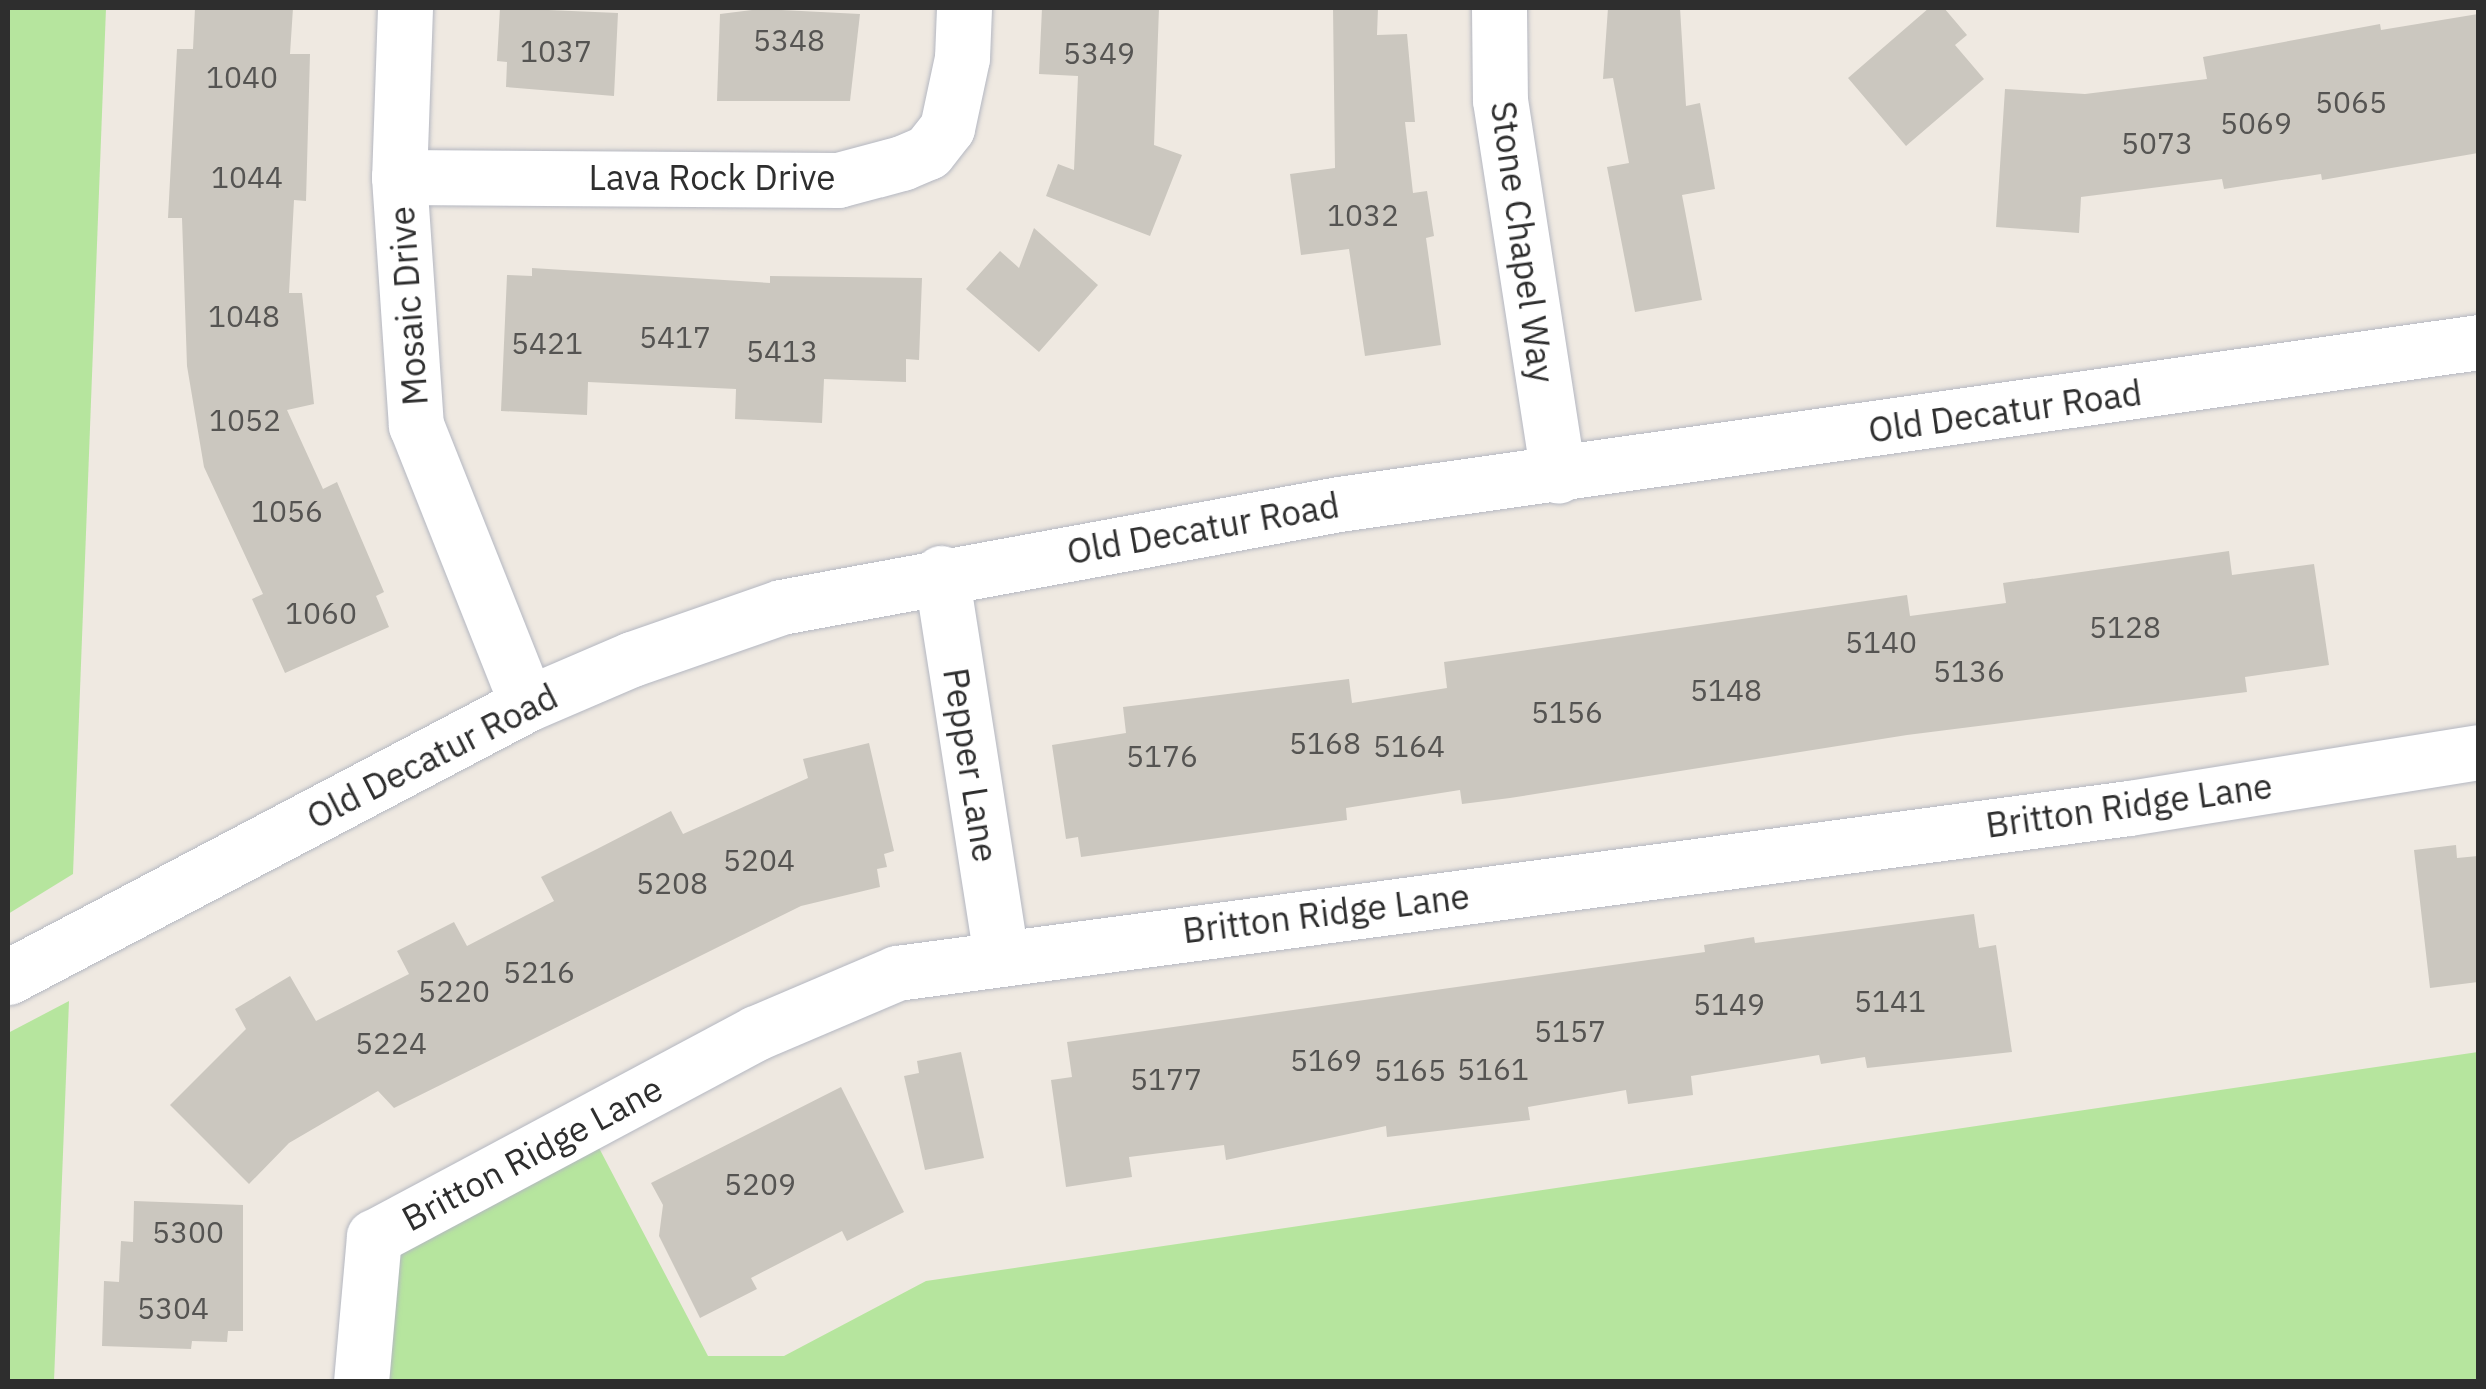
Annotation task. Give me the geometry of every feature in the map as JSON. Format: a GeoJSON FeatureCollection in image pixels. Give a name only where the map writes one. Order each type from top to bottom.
{"type":"FeatureCollection","features":[{"type":"Feature","properties":{"kind":"street","name":"Mosaic Drive"},"geometry":{"type":"LineString","coordinates":[[406,8],[399,177],[416,425],[528,704]]}},
{"type":"Feature","properties":{"kind":"street","name":"Lava Rock Drive"},"geometry":{"type":"LineString","coordinates":[[399,177],[838,180],[902,162],[928,152],[946,128],[962,58],[964,8]]}},
{"type":"Feature","properties":{"kind":"street","name":"Stone Chapel Way"},"geometry":{"type":"LineString","coordinates":[[1499,8],[1500,100],[1558,476]]}},
{"type":"Feature","properties":{"kind":"street","name":"Old Decatur Road"},"geometry":{"type":"LineString","coordinates":[[8,978],[528,704],[782,607],[940,573],[1339,504],[1558,476],[2478,342]]}},
{"type":"Feature","properties":{"kind":"street","name":"Pepper Lane"},"geometry":{"type":"LineString","coordinates":[[940,573],[1002,958]]}},
{"type":"Feature","properties":{"kind":"street","name":"Britton Ridge Lane"},"geometry":{"type":"LineString","coordinates":[[361,1382],[374,1237],[756,1033],[897,973],[2129,808],[2478,752]]}},
{"type":"Feature","properties":{"kind":"green space"},"geometry":{"type":"Polygon","coordinates":[[[8,8],[106,8],[73,874],[8,914],[8,8]]]}},
{"type":"Feature","properties":{"kind":"green space"},"geometry":{"type":"Polygon","coordinates":[[[69,1001],[54,1381],[8,1381],[8,1033],[69,1001]]]}},
{"type":"Feature","properties":{"kind":"green space"},"geometry":{"type":"Polygon","coordinates":[[[2478,1052],[2478,1381],[375,1382],[380,1263],[598,1146],[708,1356],[784,1356],[926,1281],[2478,1052]]]}},
{"type":"Feature","properties":{"kind":"building"},"geometry":{"type":"Polygon","coordinates":[[[195,8],[293,8],[290,54],[310,54],[306,201],[294,200],[289,293],[302,293],[314,404],[287,410],[323,489],[337,482],[384,592],[376,596],[389,627],[285,673],[252,599],[263,594],[204,467],[187,366],[182,218],[168,218],[177,49],[193,49],[195,8]]]}},
{"type":"Feature","properties":{"kind":"building"},"geometry":{"type":"Polygon","coordinates":[[[500,8],[618,13],[614,96],[506,87],[507,62],[497,61],[500,8]]]}},
{"type":"Feature","properties":{"kind":"building"},"geometry":{"type":"Polygon","coordinates":[[[1042,8],[1159,8],[1154,145],[1182,155],[1150,236],[1046,196],[1058,164],[1074,170],[1078,76],[1039,74],[1042,8]]]}},
{"type":"Feature","properties":{"kind":"building"},"geometry":{"type":"Polygon","coordinates":[[[1333,8],[1378,8],[1377,35],[1407,34],[1415,122],[1405,122],[1413,193],[1427,191],[1434,236],[1426,238],[1441,345],[1365,356],[1349,249],[1301,255],[1290,174],[1335,168],[1333,8]]]}},
{"type":"Feature","properties":{"kind":"building"},"geometry":{"type":"Polygon","coordinates":[[[1608,8],[1680,8],[1686,106],[1700,103],[1715,189],[1682,195],[1702,300],[1635,312],[1607,167],[1629,163],[1613,78],[1603,79],[1608,8]]]}},
{"type":"Feature","properties":{"kind":"building"},"geometry":{"type":"Polygon","coordinates":[[[1929,8],[1944,8],[1967,35],[1955,45],[1984,79],[1906,146],[1848,78],[1929,8]]]}},
{"type":"Feature","properties":{"kind":"building"},"geometry":{"type":"Polygon","coordinates":[[[760,9],[860,14],[850,101],[717,101],[720,14],[760,9]]]}},
{"type":"Feature","properties":{"kind":"building"},"geometry":{"type":"Polygon","coordinates":[[[2478,14],[2478,153],[2322,180],[2321,174],[2224,189],[2222,179],[2081,197],[2079,233],[1996,227],[2005,89],[2085,94],[2207,79],[2203,57],[2380,24],[2381,30],[2478,14]]]}},
{"type":"Feature","properties":{"kind":"building"},"geometry":{"type":"Polygon","coordinates":[[[1034,228],[1098,285],[1039,352],[966,289],[1000,251],[1019,268],[1034,228]]]}},
{"type":"Feature","properties":{"kind":"building"},"geometry":{"type":"Polygon","coordinates":[[[532,268],[770,283],[770,276],[922,278],[919,360],[906,359],[906,382],[824,379],[822,423],[735,419],[736,389],[588,382],[587,415],[501,411],[507,275],[532,276],[532,268]]]}},
{"type":"Feature","properties":{"kind":"building"},"geometry":{"type":"Polygon","coordinates":[[[2229,551],[2232,575],[2314,564],[2329,665],[2245,677],[2247,692],[1907,735],[1510,798],[1462,804],[1460,790],[1346,808],[1347,820],[1081,857],[1078,837],[1066,839],[1052,745],[1126,733],[1123,707],[1349,679],[1352,703],[1447,688],[1444,662],[1907,595],[1910,616],[2006,603],[2003,583],[2229,551]]]}},
{"type":"Feature","properties":{"kind":"building"},"geometry":{"type":"Polygon","coordinates":[[[869,743],[894,851],[884,854],[887,867],[877,869],[880,887],[801,906],[394,1108],[378,1091],[289,1143],[249,1184],[170,1105],[246,1029],[235,1009],[290,976],[316,1021],[409,974],[397,951],[454,922],[467,946],[554,901],[541,877],[671,811],[683,834],[808,778],[803,759],[869,743]]]}},
{"type":"Feature","properties":{"kind":"building"},"geometry":{"type":"Polygon","coordinates":[[[2456,845],[2457,858],[2478,856],[2478,982],[2430,988],[2414,850],[2456,845]]]}},
{"type":"Feature","properties":{"kind":"building"},"geometry":{"type":"Polygon","coordinates":[[[1974,914],[1979,948],[1996,945],[2012,1052],[1867,1068],[1865,1057],[1821,1064],[1819,1055],[1691,1076],[1693,1095],[1628,1104],[1626,1090],[1528,1107],[1530,1120],[1387,1137],[1386,1126],[1226,1160],[1224,1145],[1129,1157],[1132,1177],[1066,1187],[1051,1080],[1072,1077],[1067,1042],[1705,952],[1704,945],[1754,937],[1755,943],[1974,914]]]}},
{"type":"Feature","properties":{"kind":"building"},"geometry":{"type":"Polygon","coordinates":[[[961,1052],[984,1158],[925,1170],[904,1076],[919,1073],[917,1061],[961,1052]]]}},
{"type":"Feature","properties":{"kind":"building"},"geometry":{"type":"Polygon","coordinates":[[[841,1087],[904,1212],[847,1241],[842,1231],[751,1278],[757,1289],[700,1318],[659,1236],[663,1205],[651,1183],[841,1087]]]}},
{"type":"Feature","properties":{"kind":"building"},"geometry":{"type":"Polygon","coordinates":[[[134,1201],[243,1205],[243,1331],[228,1331],[227,1342],[192,1341],[191,1349],[102,1346],[104,1281],[119,1282],[121,1241],[133,1242],[134,1201]]]}}]}
